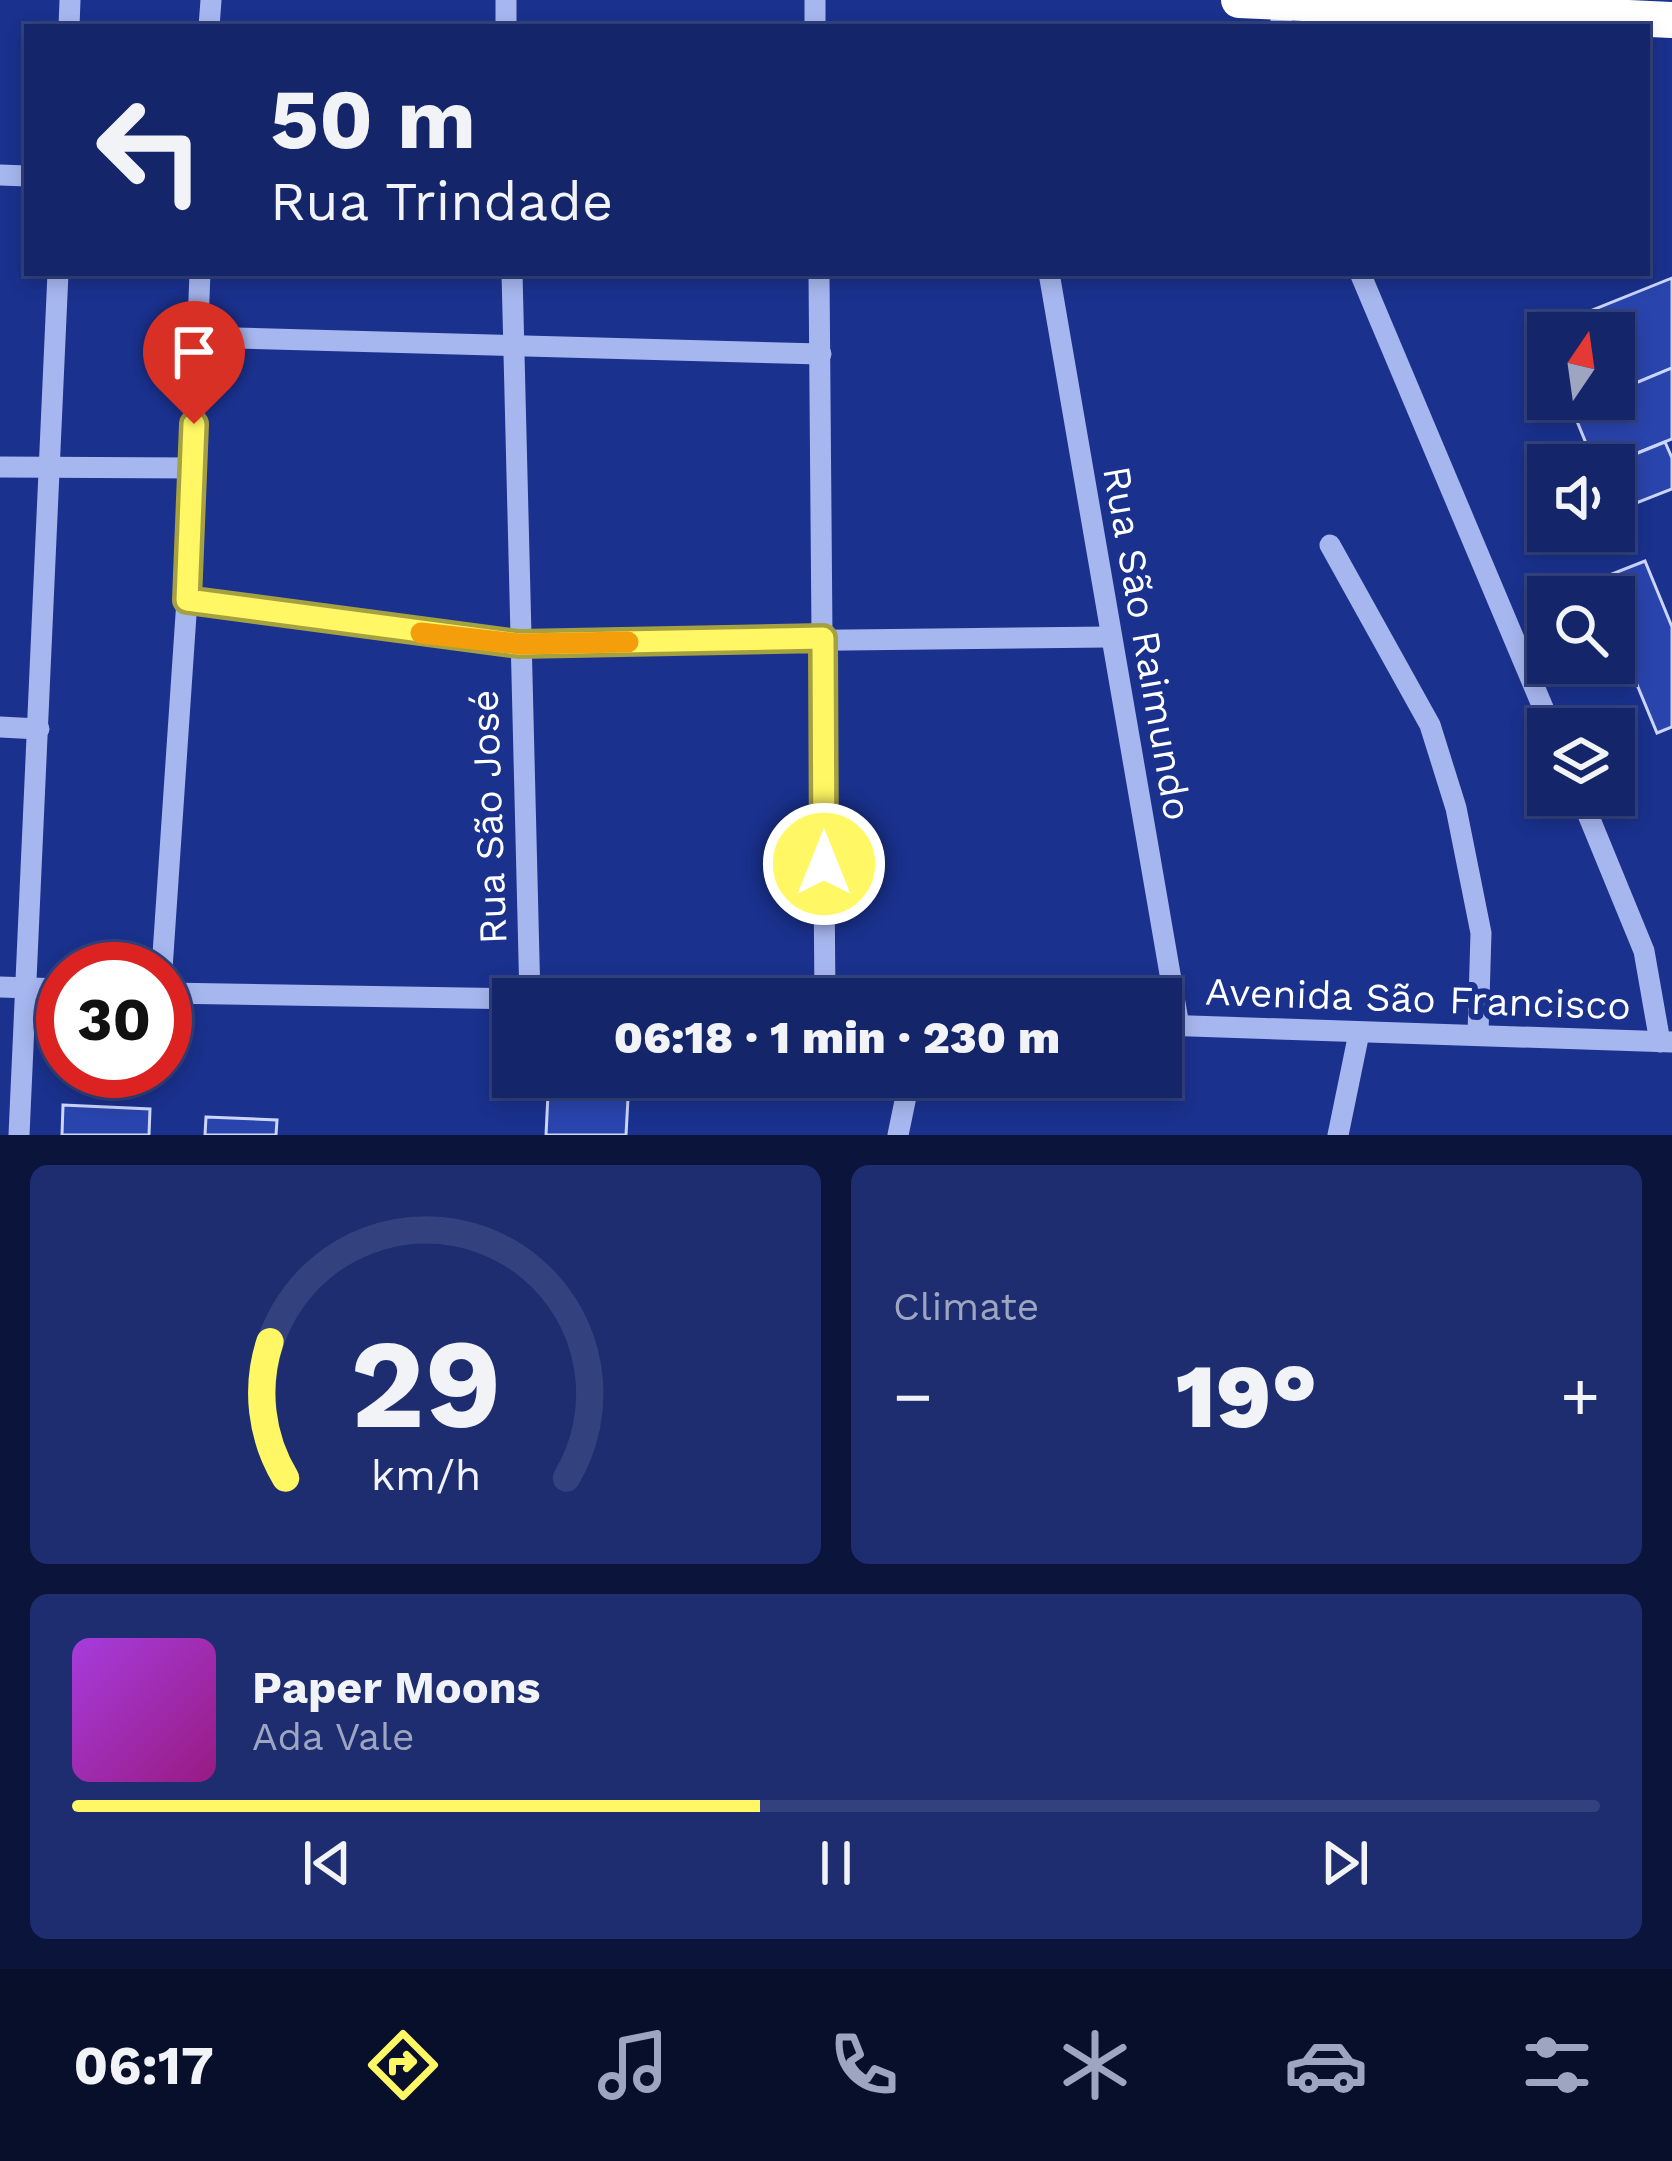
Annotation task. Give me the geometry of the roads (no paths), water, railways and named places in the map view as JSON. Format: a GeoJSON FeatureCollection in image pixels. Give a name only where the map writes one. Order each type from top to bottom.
{"type":"FeatureCollection","features":[{"type":"Feature","properties":{"kind":"highway"},"geometry":{"type":"LineString","coordinates":[[1239,0],[1297,8],[1672,20]]}},
{"type":"Feature","properties":{"kind":"street"},"geometry":{"type":"LineString","coordinates":[[19,1135],[58,276]]}},
{"type":"Feature","properties":{"kind":"street"},"geometry":{"type":"LineString","coordinates":[[164,942],[187,600],[200,276]]}},
{"type":"Feature","properties":{"kind":"street","name":"Rua São José"},"geometry":{"type":"LineString","coordinates":[[512,276],[529,978]]}},
{"type":"Feature","properties":{"kind":"street"},"geometry":{"type":"LineString","coordinates":[[820,276],[825,978]]}},
{"type":"Feature","properties":{"kind":"street","name":"Rua São Raimundo"},"geometry":{"type":"LineString","coordinates":[[1049,276],[1163,978]]}},
{"type":"Feature","properties":{"kind":"street"},"geometry":{"type":"LineString","coordinates":[[1361,276],[1543,708]]}},
{"type":"Feature","properties":{"kind":"street"},"geometry":{"type":"LineString","coordinates":[[197,337],[821,354]]}},
{"type":"Feature","properties":{"kind":"street"},"geometry":{"type":"LineString","coordinates":[[0,467],[192,468]]}},
{"type":"Feature","properties":{"kind":"street"},"geometry":{"type":"LineString","coordinates":[[1330,545],[1430,725],[1456,808],[1481,934],[1478,1033]]}},
{"type":"Feature","properties":{"kind":"street"},"geometry":{"type":"LineString","coordinates":[[187,600],[519,644],[1109,637]]}},
{"type":"Feature","properties":{"kind":"street"},"geometry":{"type":"LineString","coordinates":[[0,728],[39,729]]}},
{"type":"Feature","properties":{"kind":"street"},"geometry":{"type":"LineString","coordinates":[[1589,816],[1644,951],[1666,1042]]}},
{"type":"Feature","properties":{"kind":"street"},"geometry":{"type":"LineString","coordinates":[[0,986],[36,988]]}},
{"type":"Feature","properties":{"kind":"street"},"geometry":{"type":"LineString","coordinates":[[192,993],[492,998]]}},
{"type":"Feature","properties":{"kind":"street","name":"Avenida São Francisco"},"geometry":{"type":"LineString","coordinates":[[1182,1026],[1666,1042]]}},
{"type":"Feature","properties":{"kind":"street"},"geometry":{"type":"LineString","coordinates":[[1338,1135],[1359,1033]]}},
{"type":"Feature","properties":{"kind":"street"},"geometry":{"type":"LineString","coordinates":[[898,1135],[906,1098]]}}]}
